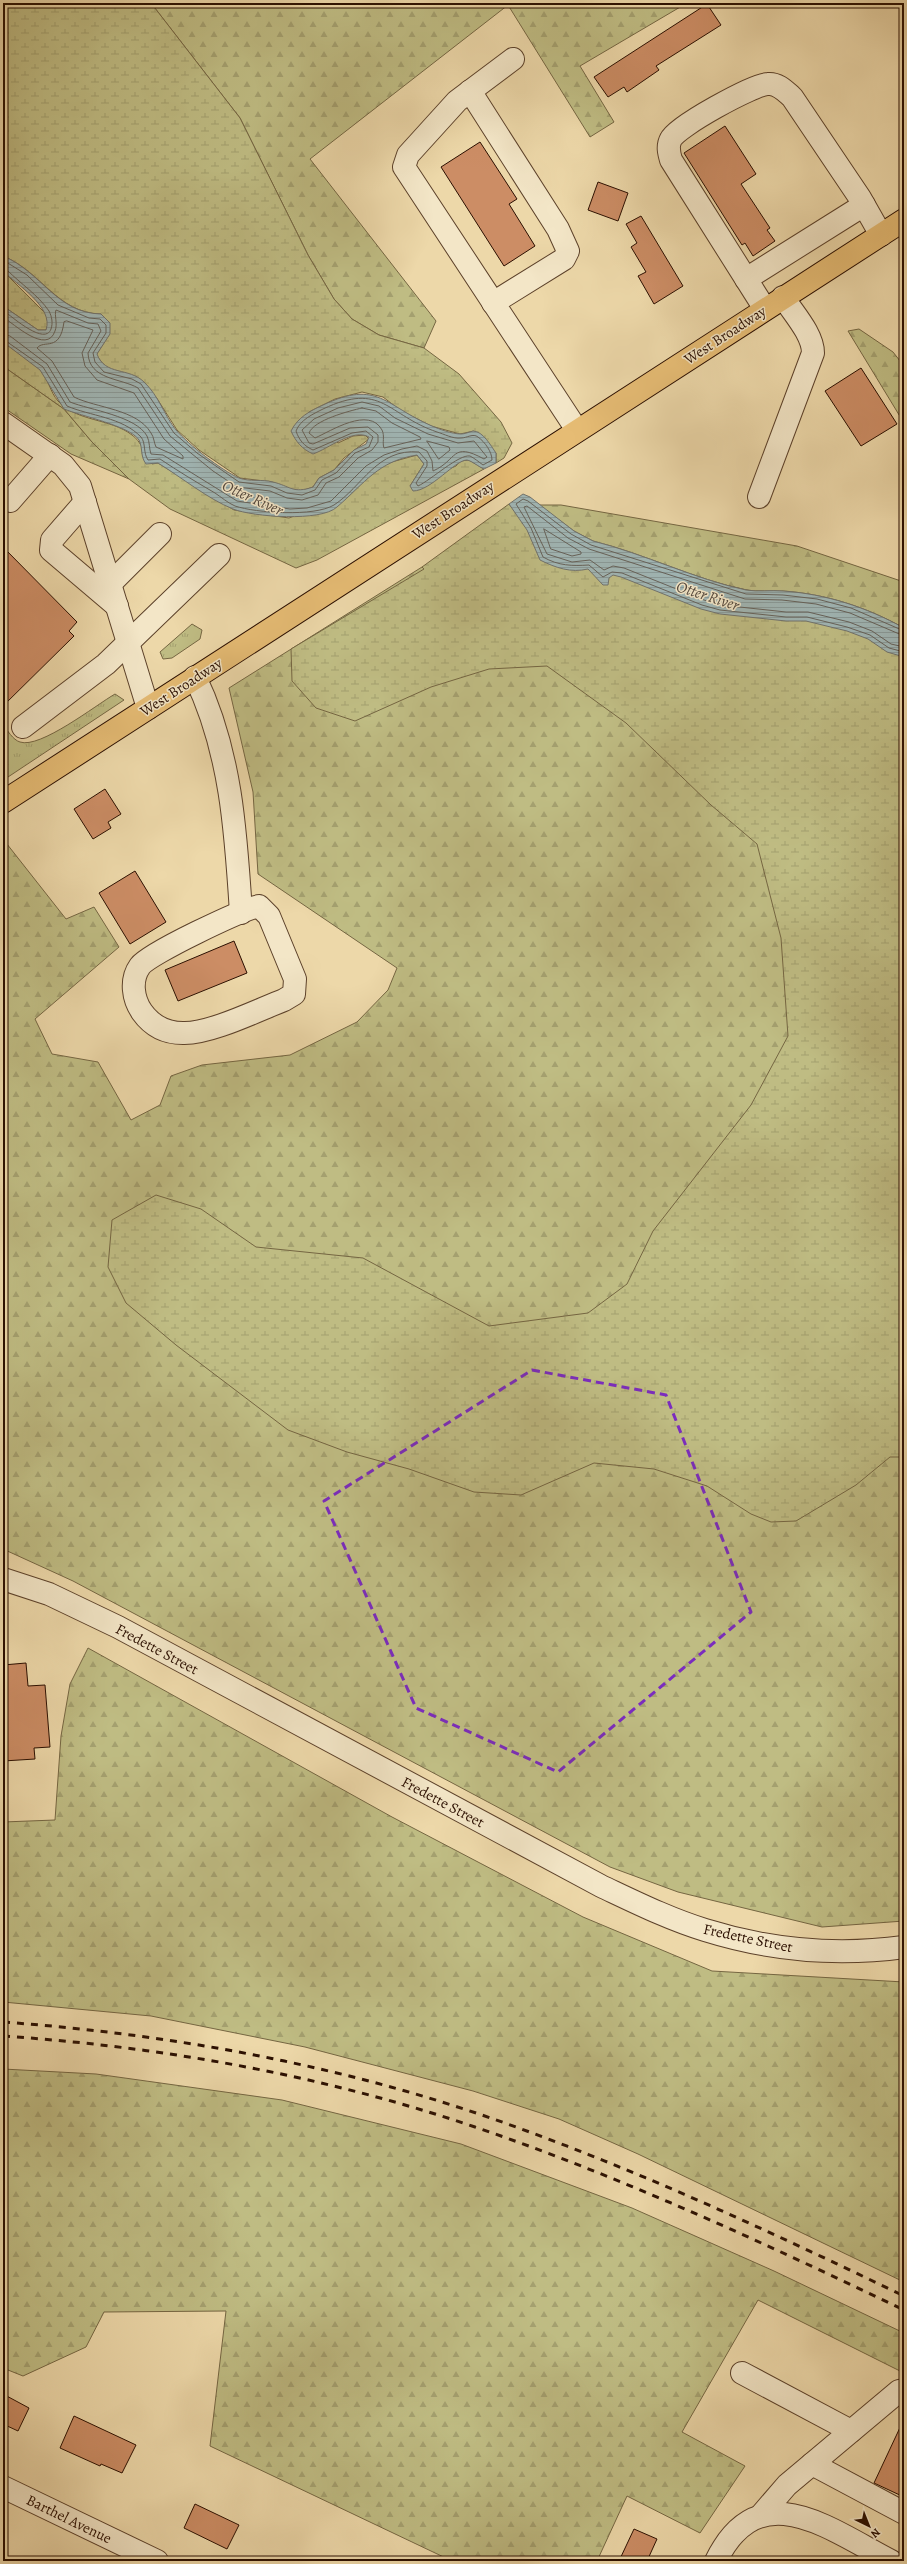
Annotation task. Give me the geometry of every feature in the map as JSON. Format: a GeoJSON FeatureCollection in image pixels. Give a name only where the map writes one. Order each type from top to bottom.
{"type":"FeatureCollection","features":[{"type":"Feature","properties":{"kind":"main road","name":"West Broadway"},"geometry":{"type":"LineString","coordinates":[[3,802],[904,220]]}},
{"type":"Feature","properties":{"kind":"street"},"geometry":{"type":"LineString","coordinates":[[513,59],[457,101],[408,155],[404,167],[577,430]]}},
{"type":"Feature","properties":{"kind":"street"},"geometry":{"type":"LineString","coordinates":[[764,310],[746,279],[670,160],[668,150],[671,138],[680,129],[749,90],[768,84],[782,88],[792,97],[864,204],[881,234]]}},
{"type":"Feature","properties":{"kind":"street"},"geometry":{"type":"LineString","coordinates":[[470,91],[558,229],[568,251],[564,259],[493,303]]}},
{"type":"Feature","properties":{"kind":"street"},"geometry":{"type":"LineString","coordinates":[[746,279],[864,204]]}},
{"type":"Feature","properties":{"kind":"street"},"geometry":{"type":"LineString","coordinates":[[759,497],[813,353],[811,341],[783,297]]}},
{"type":"Feature","properties":{"kind":"street"},"geometry":{"type":"LineString","coordinates":[[3,423],[50,455],[70,472],[80,486],[148,708]]}},
{"type":"Feature","properties":{"kind":"street"},"geometry":{"type":"LineString","coordinates":[[10,501],[50,455]]}},
{"type":"Feature","properties":{"kind":"street"},"geometry":{"type":"LineString","coordinates":[[85,502],[52,540],[51,550],[117,606]]}},
{"type":"Feature","properties":{"kind":"street"},"geometry":{"type":"LineString","coordinates":[[110,584],[160,534]]}},
{"type":"Feature","properties":{"kind":"street"},"geometry":{"type":"LineString","coordinates":[[23,727],[106,664],[219,555]]}},
{"type":"Feature","properties":{"kind":"street"},"geometry":{"type":"LineString","coordinates":[[195,677],[216,727],[228,780],[241,913]]}},
{"type":"Feature","properties":{"kind":"street"},"geometry":{"type":"LineString","coordinates":[[259,906],[269,916],[295,979],[294,994],[284,1000],[204,1030],[183,1034],[158,1028],[141,1011],[134,993],[133,984],[140,966],[155,954],[241,913],[259,906]]}},
{"type":"Feature","properties":{"kind":"street","name":"Fredette Street"},"geometry":{"type":"LineString","coordinates":[[3,1579],[49,1594],[118,1628],[601,1886],[670,1918],[734,1938],[794,1948],[853,1951],[904,1947]]}},
{"type":"Feature","properties":{"kind":"street"},"geometry":{"type":"LineString","coordinates":[[742,2373],[851,2431]]}},
{"type":"Feature","properties":{"kind":"street"},"geometry":{"type":"LineString","coordinates":[[762,2514],[787,2485],[899,2390],[904,2390]]}},
{"type":"Feature","properties":{"kind":"street"},"geometry":{"type":"LineString","coordinates":[[812,2464],[904,2513]]}},
{"type":"Feature","properties":{"kind":"street","name":"Barthel Avenue"},"geometry":{"type":"LineString","coordinates":[[3,2488],[156,2561]]}},
{"type":"Feature","properties":{"kind":"street"},"geometry":{"type":"LineString","coordinates":[[716,2561],[733,2533],[751,2518],[762,2514],[780,2513],[801,2518],[891,2561]]}},
{"type":"Feature","properties":{"kind":"highlighted area"},"geometry":{"type":"Polygon","coordinates":[[[532,1370],[666,1395],[751,1612],[558,1772],[416,1708],[324,1501],[532,1370]]]}},
{"type":"Feature","properties":{"kind":"green space"},"geometry":{"type":"Polygon","coordinates":[[[3,3],[151,3],[240,118],[308,255],[334,299],[352,319],[379,335],[424,348],[459,374],[501,422],[512,443],[504,458],[496,463],[496,453],[474,431],[460,434],[431,426],[400,410],[383,397],[362,392],[335,399],[309,412],[338,443],[353,436],[365,435],[369,439],[344,458],[334,470],[319,478],[313,487],[301,491],[288,489],[272,482],[240,478],[199,450],[177,430],[156,397],[107,369],[96,355],[103,344],[101,314],[86,312],[73,307],[50,291],[17,263],[3,256],[3,3]]]}},
{"type":"Feature","properties":{"kind":"green space"},"geometry":{"type":"Polygon","coordinates":[[[151,3],[687,3],[580,66],[614,122],[590,137],[508,5],[310,159],[436,321],[424,348],[379,335],[352,319],[334,299],[308,255],[240,118],[151,3]]]}},
{"type":"Feature","properties":{"kind":"green space"},"geometry":{"type":"Polygon","coordinates":[[[3,271],[46,314],[49,322],[46,330],[38,330],[3,306],[3,271]]]}},
{"type":"Feature","properties":{"kind":"green space"},"geometry":{"type":"Polygon","coordinates":[[[859,329],[893,352],[904,366],[904,423],[848,331],[859,329]]]}},
{"type":"Feature","properties":{"kind":"green space"},"geometry":{"type":"Polygon","coordinates":[[[3,342],[27,358],[40,369],[55,397],[66,408],[84,417],[114,425],[132,435],[138,440],[152,464],[158,463],[234,510],[289,518],[351,494],[371,473],[388,463],[417,455],[424,464],[410,486],[456,466],[460,461],[469,460],[484,469],[317,560],[296,568],[170,509],[129,479],[92,442],[64,409],[3,366],[3,342]]]}},
{"type":"Feature","properties":{"kind":"green space"},"geometry":{"type":"Polygon","coordinates":[[[3,366],[64,409],[92,442],[129,479],[71,454],[3,407],[3,366]]]}},
{"type":"Feature","properties":{"kind":"green space"},"geometry":{"type":"Polygon","coordinates":[[[509,504],[516,513],[574,550],[829,609],[904,647],[904,1457],[890,1457],[856,1485],[796,1521],[771,1522],[751,1514],[707,1486],[654,1469],[594,1463],[521,1495],[474,1492],[409,1469],[347,1452],[288,1430],[176,1345],[126,1303],[108,1267],[112,1220],[156,1195],[201,1209],[256,1247],[363,1258],[489,1326],[588,1313],[627,1284],[653,1231],[751,1105],[788,1036],[781,938],[757,844],[711,805],[626,723],[547,666],[489,669],[431,687],[355,721],[316,708],[292,681],[291,649],[424,569],[422,567],[509,504]]]}},
{"type":"Feature","properties":{"kind":"green space"},"geometry":{"type":"Polygon","coordinates":[[[539,505],[561,505],[797,546],[904,582],[904,628],[875,614],[830,598],[778,591],[746,590],[707,580],[612,546],[593,541],[574,531],[539,505]]]}},
{"type":"Feature","properties":{"kind":"green space"},"geometry":{"type":"Polygon","coordinates":[[[422,567],[657,670],[904,869],[904,1921],[822,1927],[678,1892],[610,1867],[73,1581],[3,1549],[3,839],[66,919],[94,907],[119,947],[35,1019],[52,1054],[98,1062],[131,1120],[160,1105],[171,1076],[202,1065],[290,1055],[357,1022],[388,990],[397,968],[258,874],[253,792],[229,688],[422,567]]]}},
{"type":"Feature","properties":{"kind":"green space"},"geometry":{"type":"Polygon","coordinates":[[[192,624],[202,630],[200,639],[172,658],[163,659],[160,652],[192,624]]]}},
{"type":"Feature","properties":{"kind":"green space"},"geometry":{"type":"Polygon","coordinates":[[[115,694],[124,700],[5,779],[3,724],[10,734],[20,742],[29,742],[41,739],[68,725],[115,694]]]}},
{"type":"Feature","properties":{"kind":"green space"},"geometry":{"type":"Polygon","coordinates":[[[88,1648],[392,1817],[583,1917],[712,1971],[904,1982],[904,2282],[638,2154],[559,2119],[473,2091],[305,2047],[151,2016],[3,2002],[3,1822],[55,1820],[61,1736],[70,1684],[88,1648]]]}},
{"type":"Feature","properties":{"kind":"green space"},"geometry":{"type":"Polygon","coordinates":[[[3,2069],[96,2074],[282,2100],[461,2144],[632,2208],[774,2271],[904,2333],[904,2373],[758,2300],[682,2432],[745,2466],[700,2533],[627,2496],[597,2561],[452,2561],[210,2446],[226,2311],[104,2312],[86,2347],[23,2376],[3,2368],[3,2069]]]}},
{"type":"Feature","properties":{"kind":"water","name":"Otter River"},"geometry":{"type":"Polygon","coordinates":[[[3,256],[17,263],[60,299],[72,307],[85,312],[101,314],[110,323],[110,334],[97,354],[101,361],[111,369],[131,374],[144,382],[154,393],[176,430],[197,450],[239,478],[269,481],[296,490],[313,487],[319,478],[334,470],[354,450],[366,444],[369,437],[356,435],[348,437],[313,454],[300,445],[291,431],[297,422],[305,415],[323,405],[357,394],[380,398],[432,426],[446,431],[461,434],[473,431],[480,433],[496,453],[496,463],[484,469],[467,460],[462,461],[427,486],[420,490],[413,491],[410,486],[424,464],[417,455],[392,462],[382,468],[373,474],[337,507],[329,512],[317,515],[286,517],[255,514],[233,509],[204,494],[158,463],[146,464],[139,440],[126,430],[64,409],[40,370],[3,342],[3,306],[38,330],[46,330],[47,321],[45,313],[33,297],[3,271],[3,256]]]}},
{"type":"Feature","properties":{"kind":"water","name":"Otter River"},"geometry":{"type":"Polygon","coordinates":[[[523,494],[530,497],[574,531],[593,541],[612,546],[707,580],[751,591],[783,591],[830,598],[875,614],[904,628],[904,657],[887,652],[868,639],[847,631],[806,621],[786,621],[720,614],[701,609],[621,577],[613,575],[609,578],[608,585],[603,585],[588,569],[570,570],[546,563],[540,560],[527,530],[509,504],[523,494]]]}},
{"type":"Feature","properties":{"kind":"building"},"geometry":{"type":"Polygon","coordinates":[[[707,4],[721,25],[656,66],[659,70],[627,92],[624,87],[608,97],[594,77],[707,4]]]}},
{"type":"Feature","properties":{"kind":"building"},"geometry":{"type":"Polygon","coordinates":[[[725,126],[756,174],[741,184],[770,228],[767,230],[775,241],[753,256],[745,243],[742,245],[684,153],[725,126]]]}},
{"type":"Feature","properties":{"kind":"building"},"geometry":{"type":"Polygon","coordinates":[[[480,142],[517,199],[509,204],[535,246],[504,266],[441,167],[480,142]]]}},
{"type":"Feature","properties":{"kind":"building"},"geometry":{"type":"Polygon","coordinates":[[[598,182],[628,193],[618,221],[588,210],[598,182]]]}},
{"type":"Feature","properties":{"kind":"building"},"geometry":{"type":"Polygon","coordinates":[[[641,216],[683,286],[654,304],[638,276],[646,272],[631,247],[637,243],[626,224],[641,216]]]}},
{"type":"Feature","properties":{"kind":"building"},"geometry":{"type":"Polygon","coordinates":[[[861,368],[897,424],[861,446],[825,391],[861,368]]]}},
{"type":"Feature","properties":{"kind":"building"},"geometry":{"type":"Polygon","coordinates":[[[3,547],[77,622],[69,631],[74,636],[3,706],[3,547]]]}},
{"type":"Feature","properties":{"kind":"building"},"geometry":{"type":"Polygon","coordinates":[[[105,789],[121,814],[108,822],[111,828],[93,839],[74,809],[105,789]]]}},
{"type":"Feature","properties":{"kind":"building"},"geometry":{"type":"Polygon","coordinates":[[[135,871],[166,922],[130,944],[99,893],[135,871]]]}},
{"type":"Feature","properties":{"kind":"building"},"geometry":{"type":"Polygon","coordinates":[[[234,941],[247,973],[178,1001],[165,970],[234,941]]]}},
{"type":"Feature","properties":{"kind":"building"},"geometry":{"type":"Polygon","coordinates":[[[26,1663],[28,1686],[45,1685],[50,1747],[34,1748],[35,1759],[3,1761],[3,1665],[26,1663]]]}},
{"type":"Feature","properties":{"kind":"building"},"geometry":{"type":"Polygon","coordinates":[[[3,2394],[29,2408],[18,2431],[3,2424],[3,2394]]]}},
{"type":"Feature","properties":{"kind":"building"},"geometry":{"type":"Polygon","coordinates":[[[74,2416],[136,2445],[122,2473],[101,2464],[100,2466],[60,2448],[74,2416]]]}},
{"type":"Feature","properties":{"kind":"building"},"geometry":{"type":"Polygon","coordinates":[[[904,2419],[904,2497],[874,2483],[904,2419]]]}},
{"type":"Feature","properties":{"kind":"building"},"geometry":{"type":"Polygon","coordinates":[[[195,2504],[239,2525],[227,2549],[184,2528],[195,2504]]]}},
{"type":"Feature","properties":{"kind":"building"},"geometry":{"type":"Polygon","coordinates":[[[634,2529],[657,2539],[647,2561],[619,2561],[634,2529]]]}},
{"type":"Feature","properties":{"kind":"railway"},"geometry":{"type":"LineString","coordinates":[[3,2022],[124,2034],[244,2053],[362,2079],[421,2096],[533,2133],[641,2176],[747,2222],[904,2296]]}},
{"type":"Feature","properties":{"kind":"railway"},"geometry":{"type":"LineString","coordinates":[[3,2036],[123,2048],[242,2066],[359,2092],[417,2109],[530,2146],[638,2189],[799,2260],[904,2310]]}}]}
